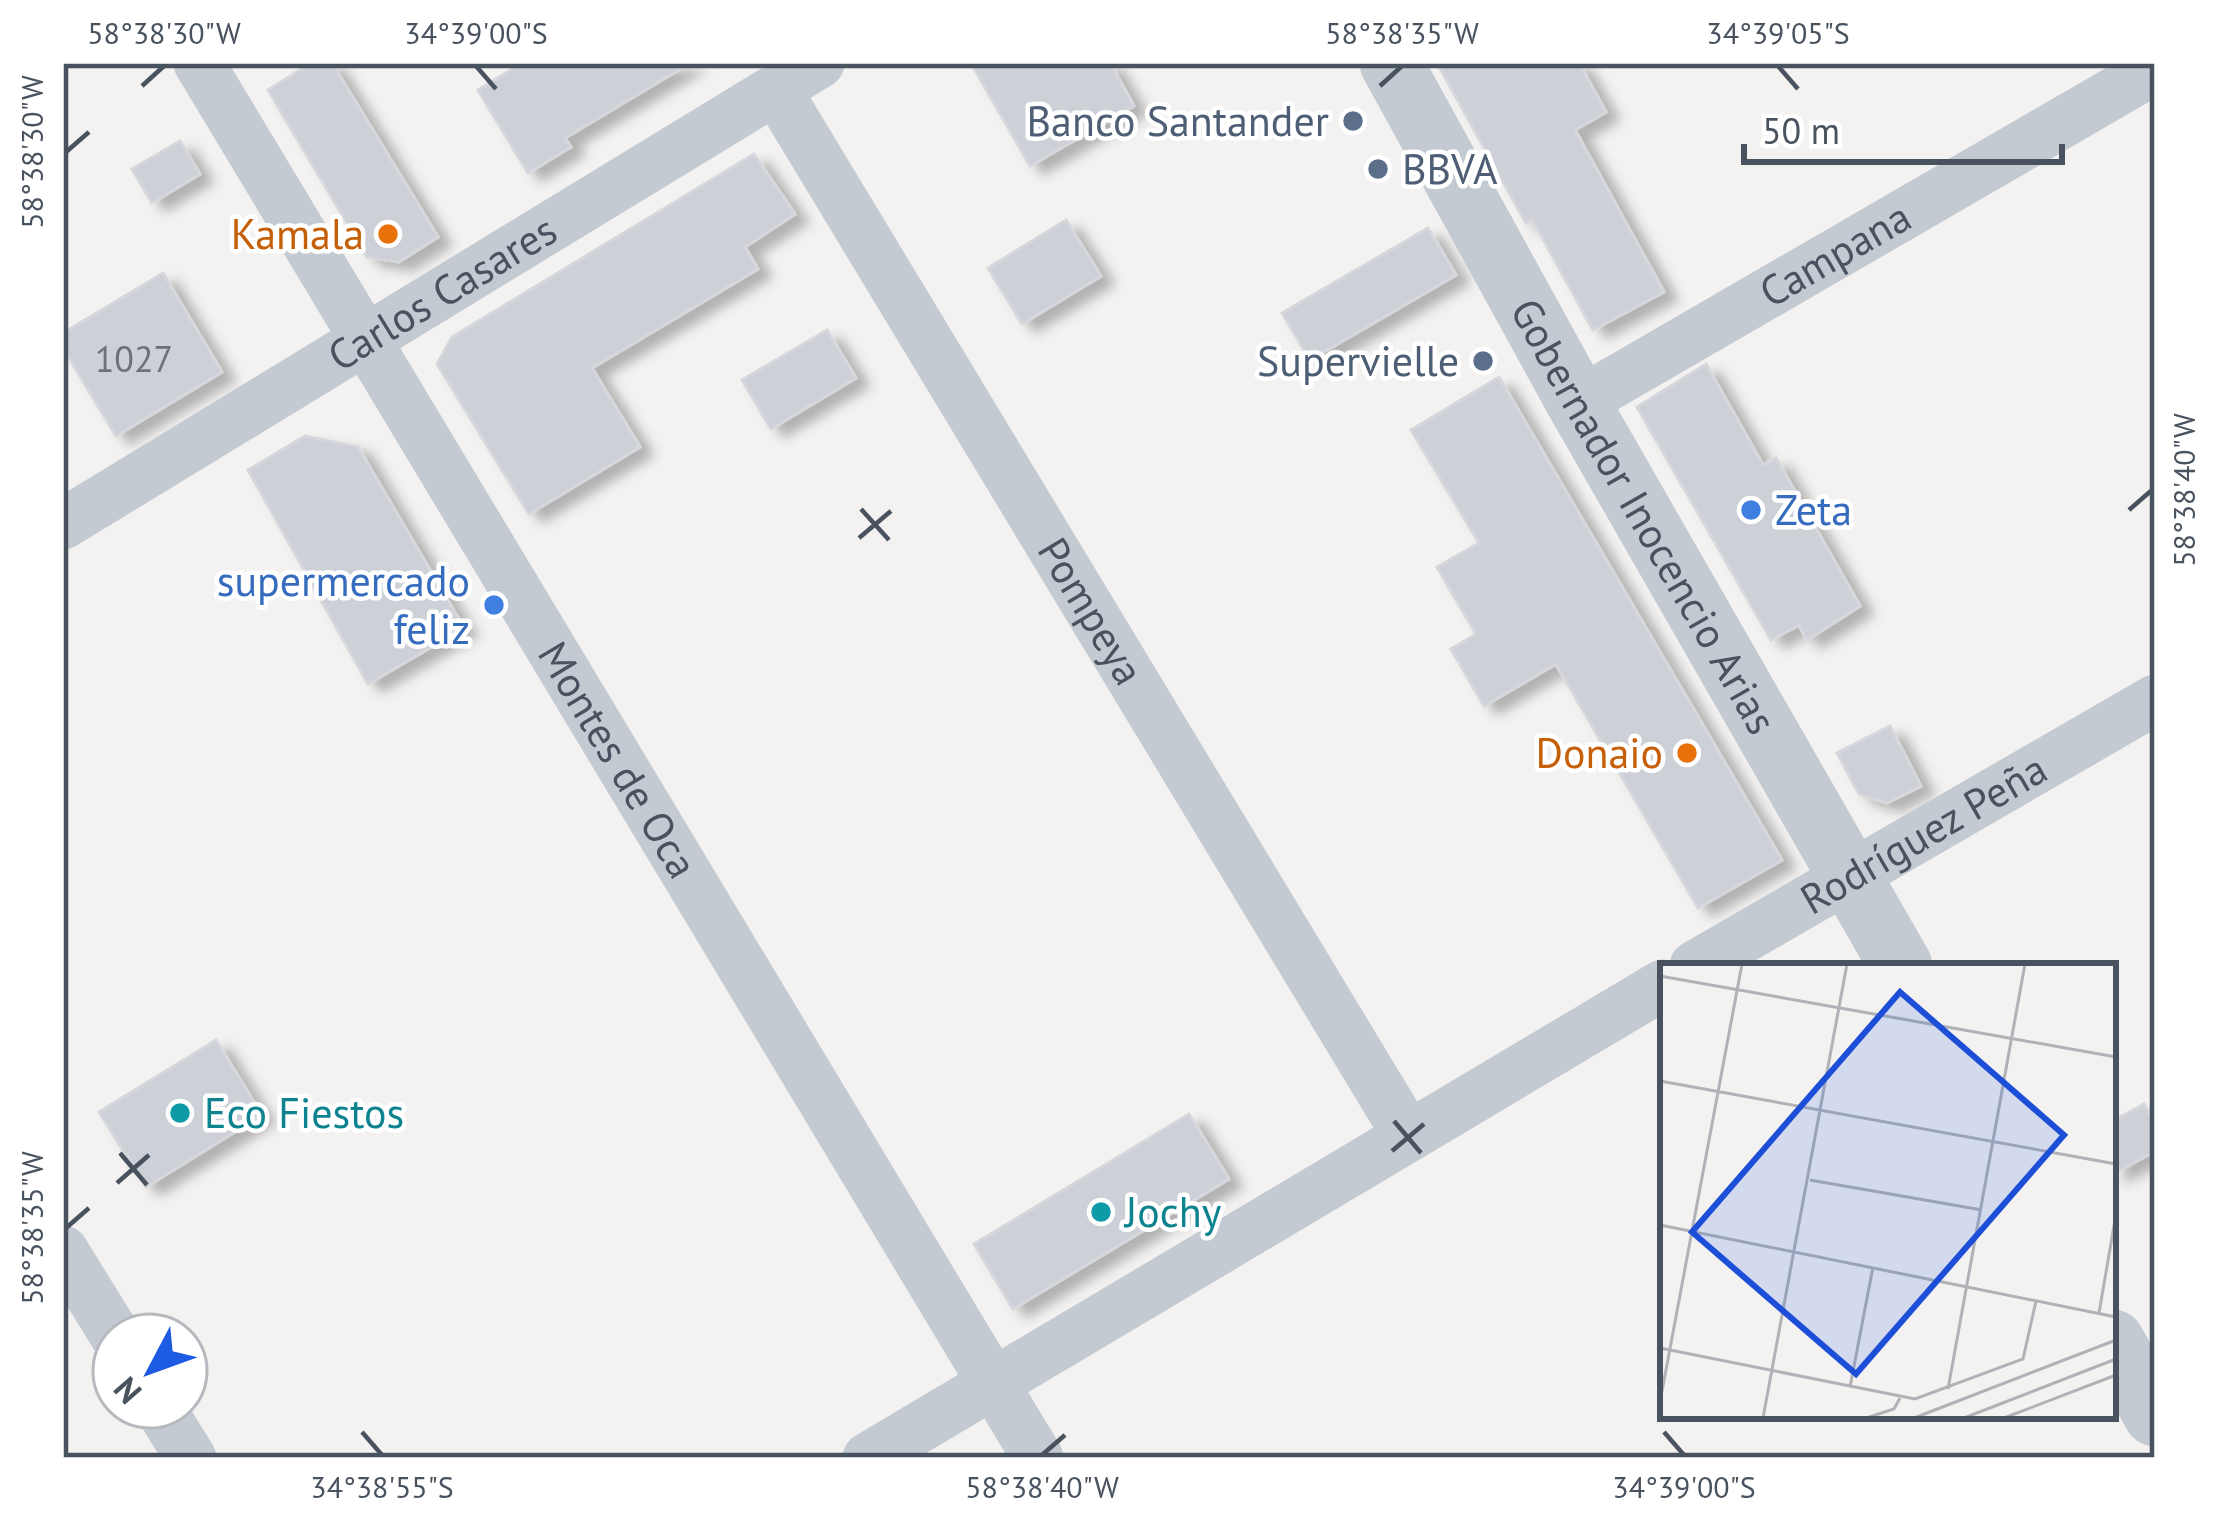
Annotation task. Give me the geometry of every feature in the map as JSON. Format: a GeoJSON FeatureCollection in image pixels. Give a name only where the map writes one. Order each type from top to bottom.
{"type":"FeatureCollection","features":[{"type":"Feature","properties":{"kind":"street","name":"Montes de Oca"},"geometry":{"type":"LineString","coordinates":[[199,63],[1038,1458]]}},
{"type":"Feature","properties":{"kind":"street","name":"Carlos Casares"},"geometry":{"type":"LineString","coordinates":[[63,524],[819,63]]}},
{"type":"Feature","properties":{"kind":"street","name":"Gobernador Inocencio Arias"},"geometry":{"type":"LineString","coordinates":[[1390,63],[1578,403],[1899,963]]}},
{"type":"Feature","properties":{"kind":"street","name":"Campana"},"geometry":{"type":"LineString","coordinates":[[1578,403],[2155,69]]}},
{"type":"Feature","properties":{"kind":"street","name":"Pompeya"},"geometry":{"type":"LineString","coordinates":[[776,90],[1407,1134]]}},
{"type":"Feature","properties":{"kind":"street","name":"Rodríguez Peña"},"geometry":{"type":"LineString","coordinates":[[1700,963],[2155,700]]}},
{"type":"Feature","properties":{"kind":"street"},"geometry":{"type":"LineString","coordinates":[[868,1458],[1660,987]]}},
{"type":"Feature","properties":{"kind":"street"},"geometry":{"type":"LineString","coordinates":[[63,1251],[100,1311]]}},
{"type":"Feature","properties":{"kind":"street"},"geometry":{"type":"LineString","coordinates":[[2116,1346],[2155,1415]]}},
{"type":"Feature","properties":{"kind":"street"},"geometry":{"type":"LineString","coordinates":[[174,1431],[191,1458]]}},
{"type":"Feature","properties":{"kind":"building"},"geometry":{"type":"Polygon","coordinates":[[[311,63],[332,63],[438,237],[399,262],[367,257],[268,90],[311,63]]]}},
{"type":"Feature","properties":{"kind":"building"},"geometry":{"type":"Polygon","coordinates":[[[522,63],[690,63],[565,138],[571,147],[528,173],[478,90],[522,63]]]}},
{"type":"Feature","properties":{"kind":"building"},"geometry":{"type":"Polygon","coordinates":[[[971,63],[1110,63],[1134,106],[1030,166],[971,63]]]}},
{"type":"Feature","properties":{"kind":"building"},"geometry":{"type":"Polygon","coordinates":[[[1437,63],[1579,63],[1606,112],[1575,130],[1664,292],[1593,330],[1532,219],[1526,223],[1437,63]]]}},
{"type":"Feature","properties":{"kind":"building"},"geometry":{"type":"Polygon","coordinates":[[[180,141],[200,174],[152,203],[132,169],[180,141]]]}},
{"type":"Feature","properties":{"kind":"building"},"geometry":{"type":"Polygon","coordinates":[[[754,154],[795,214],[745,247],[758,269],[592,368],[640,447],[529,514],[437,364],[452,337],[754,154]]]}},
{"type":"Feature","properties":{"kind":"building"},"geometry":{"type":"Polygon","coordinates":[[[1066,220],[1101,276],[1022,324],[988,268],[1066,220]]]}},
{"type":"Feature","properties":{"kind":"building"},"geometry":{"type":"Polygon","coordinates":[[[1428,228],[1456,275],[1310,360],[1282,313],[1428,228]]]}},
{"type":"Feature","properties":{"kind":"building"},"geometry":{"type":"Polygon","coordinates":[[[163,273],[222,372],[116,436],[63,348],[63,333],[163,273]]]}},
{"type":"Feature","properties":{"kind":"building"},"geometry":{"type":"Polygon","coordinates":[[[827,330],[856,378],[771,429],[742,380],[827,330]]]}},
{"type":"Feature","properties":{"kind":"building"},"geometry":{"type":"Polygon","coordinates":[[[1706,364],[1763,465],[1776,458],[1860,606],[1807,640],[1799,625],[1771,640],[1637,407],[1706,364]]]}},
{"type":"Feature","properties":{"kind":"building"},"geometry":{"type":"Polygon","coordinates":[[[1499,377],[1782,860],[1698,908],[1556,664],[1484,706],[1451,649],[1476,634],[1437,567],[1479,543],[1411,430],[1499,377]]]}},
{"type":"Feature","properties":{"kind":"building"},"geometry":{"type":"Polygon","coordinates":[[[305,436],[358,447],[464,628],[368,684],[248,470],[305,436]]]}},
{"type":"Feature","properties":{"kind":"building"},"geometry":{"type":"Polygon","coordinates":[[[1890,726],[1921,786],[1887,803],[1859,794],[1837,753],[1890,726]]]}},
{"type":"Feature","properties":{"kind":"building","name":"Eco Fiestos"},"geometry":{"type":"Polygon","coordinates":[[[216,1040],[262,1115],[146,1187],[99,1112],[216,1040]]]}},
{"type":"Feature","properties":{"kind":"building"},"geometry":{"type":"Polygon","coordinates":[[[2144,1104],[2155,1125],[2155,1151],[2116,1172],[2116,1119],[2144,1104]]]}},
{"type":"Feature","properties":{"kind":"building","name":"Jochy"},"geometry":{"type":"Polygon","coordinates":[[[1189,1114],[1229,1179],[1013,1309],[974,1244],[1189,1114]]]}},
{"type":"Feature","properties":{"kind":"place","name":"Banco Santander"},"geometry":{"type":"Point","coordinates":[1353,121]}},
{"type":"Feature","properties":{"kind":"place","name":"BBVA"},"geometry":{"type":"Point","coordinates":[1378,169]}},
{"type":"Feature","properties":{"kind":"place","name":"Kamala"},"geometry":{"type":"Point","coordinates":[388,234]}},
{"type":"Feature","properties":{"kind":"place","name":"Supervielle"},"geometry":{"type":"Point","coordinates":[1483,361]}},
{"type":"Feature","properties":{"kind":"place","name":"Zeta"},"geometry":{"type":"Point","coordinates":[1751,510]}},
{"type":"Feature","properties":{"kind":"place","name":"supermercado feliz"},"geometry":{"type":"Point","coordinates":[494,605]}},
{"type":"Feature","properties":{"kind":"place","name":"Donaio"},"geometry":{"type":"Point","coordinates":[1687,753]}},
{"type":"Feature","properties":{"kind":"place","name":"Eco Fiestos"},"geometry":{"type":"Point","coordinates":[180,1113]}},
{"type":"Feature","properties":{"kind":"place","name":"Jochy"},"geometry":{"type":"Point","coordinates":[1101,1212]}}]}
